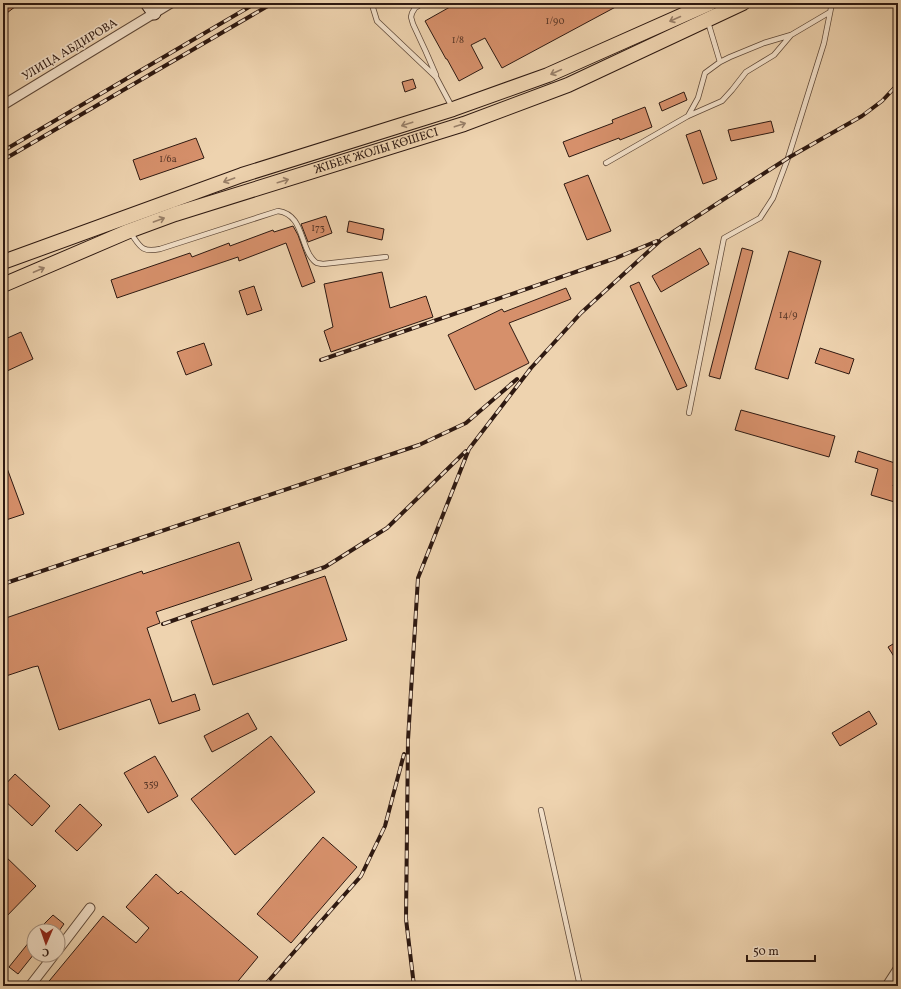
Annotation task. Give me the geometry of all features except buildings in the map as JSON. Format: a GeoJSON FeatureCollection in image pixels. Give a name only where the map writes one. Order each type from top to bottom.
{"type":"FeatureCollection","features":[{"type":"Feature","properties":{"kind":"main road","name":"ЖІБЕК ЖОЛЫ КӨШЕСІ"},"geometry":{"type":"LineString","coordinates":[[6,259],[242,175],[453,109],[548,75],[710,3]]}},
{"type":"Feature","properties":{"kind":"main road","name":"ЖІБЕК ЖОЛЫ КӨШЕСІ"},"geometry":{"type":"LineString","coordinates":[[3,285],[129,231],[175,214],[464,124],[568,85],[743,3]]}},
{"type":"Feature","properties":{"kind":"street","name":"УЛИЦА АБДИРОВА"},"geometry":{"type":"LineString","coordinates":[[3,105],[151,8],[171,3]]}},
{"type":"Feature","properties":{"kind":"street"},"geometry":{"type":"LineString","coordinates":[[66,940],[90,908]]}},
{"type":"Feature","properties":{"kind":"street"},"geometry":{"type":"LineString","coordinates":[[30,986],[48,963]]}},
{"type":"Feature","properties":{"kind":"street"},"geometry":{"type":"LineString","coordinates":[[887,986],[898,969]]}},
{"type":"Feature","properties":{"kind":"lane"},"geometry":{"type":"LineString","coordinates":[[373,3],[373,8],[378,21],[436,77]]}},
{"type":"Feature","properties":{"kind":"lane"},"geometry":{"type":"LineString","coordinates":[[423,3],[415,8],[411,17],[436,77],[453,109]]}},
{"type":"Feature","properties":{"kind":"lane"},"geometry":{"type":"LineString","coordinates":[[689,413],[724,238],[760,218],[773,198],[788,158],[824,44],[832,3]]}},
{"type":"Feature","properties":{"kind":"lane"},"geometry":{"type":"LineString","coordinates":[[688,116],[698,98],[705,74],[720,62],[764,43],[790,35],[830,12]]}},
{"type":"Feature","properties":{"kind":"lane"},"geometry":{"type":"LineString","coordinates":[[707,20],[720,62]]}},
{"type":"Feature","properties":{"kind":"lane"},"geometry":{"type":"LineString","coordinates":[[606,162],[688,116],[722,101],[746,72],[774,55],[790,35]]}},
{"type":"Feature","properties":{"kind":"lane"},"geometry":{"type":"LineString","coordinates":[[129,231],[140,246],[145,250],[152,250],[160,249],[278,212],[284,212],[295,220],[307,250],[316,262],[324,264],[386,256]]}},
{"type":"Feature","properties":{"kind":"lane"},"geometry":{"type":"LineString","coordinates":[[541,810],[580,986]]}},
{"type":"Feature","properties":{"kind":"railway"},"geometry":{"type":"LineString","coordinates":[[3,151],[256,3]]}},
{"type":"Feature","properties":{"kind":"railway"},"geometry":{"type":"LineString","coordinates":[[3,160],[273,3]]}},
{"type":"Feature","properties":{"kind":"railway"},"geometry":{"type":"LineString","coordinates":[[414,986],[406,919],[408,740],[418,578],[469,449],[531,368],[581,313],[662,239],[788,158],[862,116],[882,101],[898,84]]}},
{"type":"Feature","properties":{"kind":"railway"},"geometry":{"type":"LineString","coordinates":[[321,360],[616,258],[657,241]]}},
{"type":"Feature","properties":{"kind":"railway"},"geometry":{"type":"LineString","coordinates":[[3,584],[419,445],[466,423],[517,379]]}},
{"type":"Feature","properties":{"kind":"railway"},"geometry":{"type":"LineString","coordinates":[[163,624],[325,567],[387,528],[466,451]]}},
{"type":"Feature","properties":{"kind":"railway"},"geometry":{"type":"LineString","coordinates":[[264,986],[361,876],[385,826],[404,754]]}}]}
